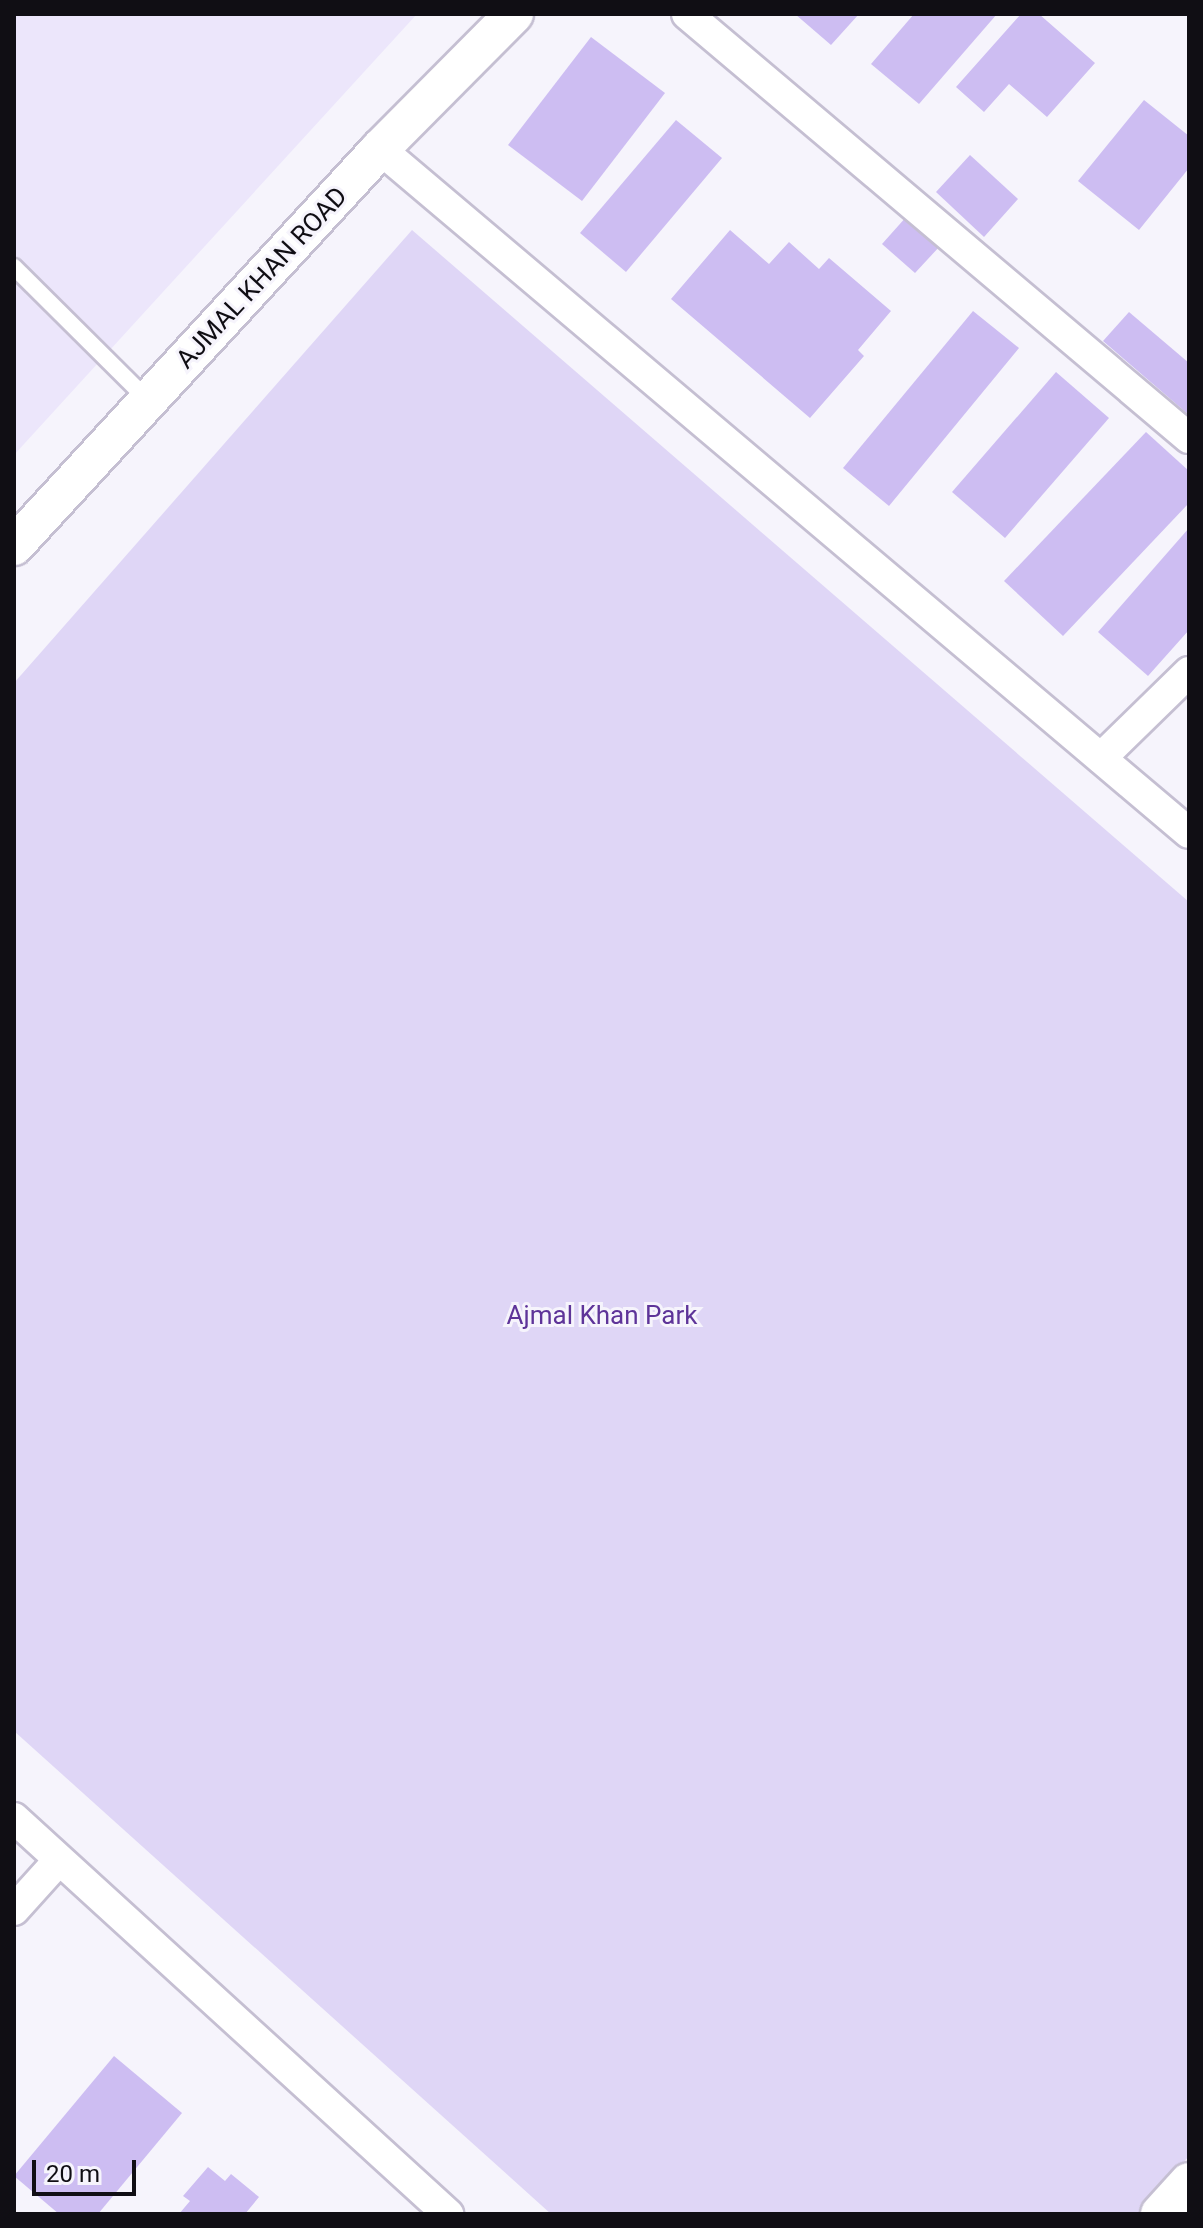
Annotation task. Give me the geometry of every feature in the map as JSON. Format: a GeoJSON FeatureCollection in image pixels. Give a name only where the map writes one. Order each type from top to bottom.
{"type":"FeatureCollection","features":[{"type":"Feature","properties":{"kind":"street","name":"AJMAL KHAN ROAD"},"geometry":{"type":"LineString","coordinates":[[14,546],[380,149],[514,14]]}},
{"type":"Feature","properties":{"kind":"street"},"geometry":{"type":"LineString","coordinates":[[687,14],[1189,438]]}},
{"type":"Feature","properties":{"kind":"street"},"geometry":{"type":"LineString","coordinates":[[380,149],[1189,833]]}},
{"type":"Feature","properties":{"kind":"street"},"geometry":{"type":"LineString","coordinates":[[1101,758],[1189,672]]}},
{"type":"Feature","properties":{"kind":"street"},"geometry":{"type":"LineString","coordinates":[[14,1818],[448,2214]]}},
{"type":"Feature","properties":{"kind":"street"},"geometry":{"type":"LineString","coordinates":[[14,1910],[59,1860]]}},
{"type":"Feature","properties":{"kind":"street"},"geometry":{"type":"LineString","coordinates":[[1160,2214],[1189,2182]]}},
{"type":"Feature","properties":{"kind":"lane"},"geometry":{"type":"LineString","coordinates":[[14,267],[148,400]]}},
{"type":"Feature","properties":{"kind":"shaded area"},"geometry":{"type":"Polygon","coordinates":[[[14,14],[417,14],[14,455],[14,14]]]}},
{"type":"Feature","properties":{"kind":"green space","name":"Ajmal Khan Park"},"geometry":{"type":"Polygon","coordinates":[[[412,230],[1189,902],[1189,2156],[1137,2214],[551,2214],[14,1731],[14,683],[412,230]]]}},
{"type":"Feature","properties":{"kind":"building"},"geometry":{"type":"Polygon","coordinates":[[[795,14],[859,14],[831,45],[795,14]]]}},
{"type":"Feature","properties":{"kind":"building"},"geometry":{"type":"Polygon","coordinates":[[[914,14],[997,14],[919,104],[871,64],[914,14]]]}},
{"type":"Feature","properties":{"kind":"building"},"geometry":{"type":"Polygon","coordinates":[[[1021,14],[1039,14],[1095,63],[1047,117],[1009,84],[984,112],[956,87],[1021,14]]]}},
{"type":"Feature","properties":{"kind":"building"},"geometry":{"type":"Polygon","coordinates":[[[591,37],[665,93],[582,201],[508,145],[591,37]]]}},
{"type":"Feature","properties":{"kind":"building"},"geometry":{"type":"Polygon","coordinates":[[[1144,100],[1189,136],[1189,168],[1139,230],[1078,181],[1144,100]]]}},
{"type":"Feature","properties":{"kind":"building"},"geometry":{"type":"Polygon","coordinates":[[[676,120],[722,158],[626,272],[580,233],[676,120]]]}},
{"type":"Feature","properties":{"kind":"building"},"geometry":{"type":"Polygon","coordinates":[[[970,155],[1018,199],[984,237],[936,192],[970,155]]]}},
{"type":"Feature","properties":{"kind":"building"},"geometry":{"type":"Polygon","coordinates":[[[907,216],[940,246],[915,273],[882,244],[907,216]]]}},
{"type":"Feature","properties":{"kind":"building"},"geometry":{"type":"Polygon","coordinates":[[[730,230],[769,264],[789,242],[819,269],[829,258],[891,311],[858,350],[864,356],[810,418],[671,299],[730,230]]]}},
{"type":"Feature","properties":{"kind":"building"},"geometry":{"type":"Polygon","coordinates":[[[973,311],[1019,348],[889,506],[843,468],[973,311]]]}},
{"type":"Feature","properties":{"kind":"building"},"geometry":{"type":"Polygon","coordinates":[[[1129,312],[1189,363],[1189,415],[1103,341],[1129,312]]]}},
{"type":"Feature","properties":{"kind":"building"},"geometry":{"type":"Polygon","coordinates":[[[1056,372],[1109,418],[1005,538],[952,492],[1056,372]]]}},
{"type":"Feature","properties":{"kind":"building"},"geometry":{"type":"Polygon","coordinates":[[[1146,432],[1189,471],[1189,503],[1063,636],[1004,581],[1146,432]]]}},
{"type":"Feature","properties":{"kind":"building"},"geometry":{"type":"Polygon","coordinates":[[[1189,528],[1189,630],[1148,676],[1098,632],[1189,528]]]}},
{"type":"Feature","properties":{"kind":"building"},"geometry":{"type":"Polygon","coordinates":[[[114,2056],[182,2113],[98,2214],[59,2214],[14,2176],[114,2056]]]}},
{"type":"Feature","properties":{"kind":"building"},"geometry":{"type":"Polygon","coordinates":[[[208,2167],[225,2181],[231,2174],[259,2197],[245,2214],[179,2214],[190,2201],[183,2196],[208,2167]]]}}]}
